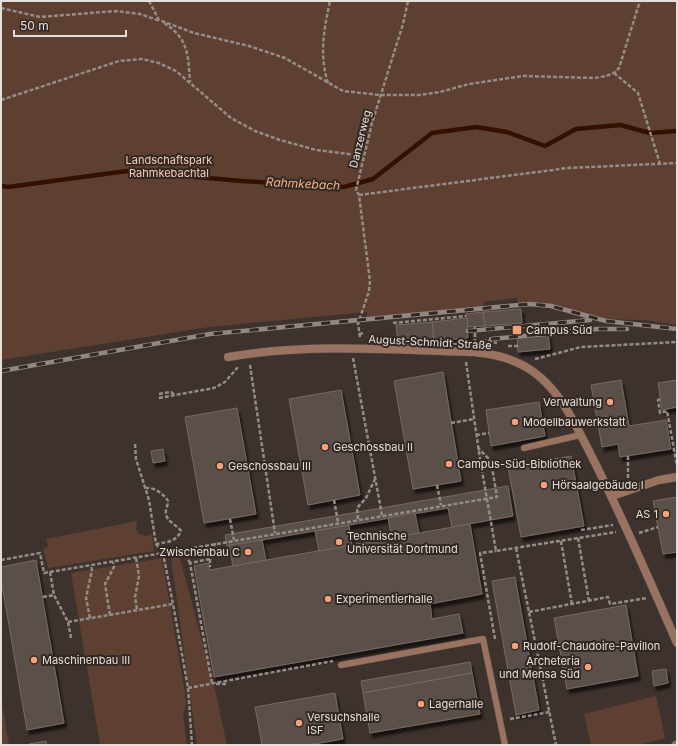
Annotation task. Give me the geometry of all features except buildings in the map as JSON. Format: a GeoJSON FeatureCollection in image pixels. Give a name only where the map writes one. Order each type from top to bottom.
{"type":"FeatureCollection","features":[{"type":"Feature","properties":{"kind":"street","name":"August-Schmidt-Straße"},"geometry":{"type":"LineString","coordinates":[[228,357],[291,350],[352,349],[487,353],[520,364],[541,377],[550,386],[564,405],[612,496],[677,643]]}},
{"type":"Feature","properties":{"kind":"street"},"geometry":{"type":"LineString","coordinates":[[612,496],[659,480],[677,477]]}},
{"type":"Feature","properties":{"kind":"lane"},"geometry":{"type":"LineString","coordinates":[[524,448],[580,435]]}},
{"type":"Feature","properties":{"kind":"lane"},"geometry":{"type":"LineString","coordinates":[[340,665],[483,639],[505,745]]}},
{"type":"Feature","properties":{"kind":"path"},"geometry":{"type":"LineString","coordinates":[[149,1],[160,20],[177,31],[185,44],[190,82]]}},
{"type":"Feature","properties":{"kind":"path"},"geometry":{"type":"LineString","coordinates":[[328,84],[324,70],[322,47],[330,1]]}},
{"type":"Feature","properties":{"kind":"path","name":"Danzerweg"},"geometry":{"type":"LineString","coordinates":[[359,330],[358,324],[369,291],[370,281],[359,195],[356,190],[360,169],[380,95],[392,62],[408,1]]}},
{"type":"Feature","properties":{"kind":"path"},"geometry":{"type":"LineString","coordinates":[[1,8],[40,17],[116,11],[140,14],[194,33],[248,46],[284,58],[328,84],[343,91],[380,95],[420,95],[440,92],[469,84],[523,76],[594,78],[614,73],[619,68],[625,52],[640,1]]}},
{"type":"Feature","properties":{"kind":"path"},"geometry":{"type":"LineString","coordinates":[[1,100],[119,61],[142,59],[159,63],[176,71],[231,118],[255,131],[316,150],[364,156]]}},
{"type":"Feature","properties":{"kind":"path"},"geometry":{"type":"LineString","coordinates":[[614,73],[638,93],[660,164]]}},
{"type":"Feature","properties":{"kind":"path"},"geometry":{"type":"LineString","coordinates":[[359,195],[568,168],[677,162]]}},
{"type":"Feature","properties":{"kind":"path"},"geometry":{"type":"LineString","coordinates":[[394,323],[466,316]]}},
{"type":"Feature","properties":{"kind":"path"},"geometry":{"type":"LineString","coordinates":[[475,327],[475,343]]}},
{"type":"Feature","properties":{"kind":"path"},"geometry":{"type":"LineString","coordinates":[[359,334],[366,333]]}},
{"type":"Feature","properties":{"kind":"path"},"geometry":{"type":"LineString","coordinates":[[520,364],[580,347],[611,344],[677,342]]}},
{"type":"Feature","properties":{"kind":"path"},"geometry":{"type":"LineString","coordinates":[[352,349],[382,515]]}},
{"type":"Feature","properties":{"kind":"path"},"geometry":{"type":"LineString","coordinates":[[245,363],[249,362],[275,533]]}},
{"type":"Feature","properties":{"kind":"path"},"geometry":{"type":"LineString","coordinates":[[465,363],[496,551]]}},
{"type":"Feature","properties":{"kind":"path"},"geometry":{"type":"LineString","coordinates":[[160,398],[214,388],[221,385],[241,365]]}},
{"type":"Feature","properties":{"kind":"path"},"geometry":{"type":"LineString","coordinates":[[159,394],[171,392],[176,395]]}},
{"type":"Feature","properties":{"kind":"path"},"geometry":{"type":"LineString","coordinates":[[660,399],[658,400],[660,412],[667,411],[677,467]]}},
{"type":"Feature","properties":{"kind":"path"},"geometry":{"type":"LineString","coordinates":[[451,423],[474,419]]}},
{"type":"Feature","properties":{"kind":"path"},"geometry":{"type":"LineString","coordinates":[[476,436],[489,433]]}},
{"type":"Feature","properties":{"kind":"path"},"geometry":{"type":"LineString","coordinates":[[135,444],[136,458],[146,488],[156,544],[163,553],[173,604],[188,688],[192,745]]}},
{"type":"Feature","properties":{"kind":"path"},"geometry":{"type":"LineString","coordinates":[[1,560],[40,553],[44,573],[338,522],[497,497],[491,461],[478,448]]}},
{"type":"Feature","properties":{"kind":"path"},"geometry":{"type":"LineString","coordinates":[[628,456],[628,490]]}},
{"type":"Feature","properties":{"kind":"path"},"geometry":{"type":"LineString","coordinates":[[358,519],[357,508],[366,498],[375,479]]}},
{"type":"Feature","properties":{"kind":"path"},"geometry":{"type":"LineString","coordinates":[[437,485],[441,505]]}},
{"type":"Feature","properties":{"kind":"path"},"geometry":{"type":"LineString","coordinates":[[146,488],[154,489],[165,496],[168,501],[166,513],[168,520],[177,525],[181,531],[178,538],[172,541],[156,544]]}},
{"type":"Feature","properties":{"kind":"path"},"geometry":{"type":"LineString","coordinates":[[334,500],[338,522]]}},
{"type":"Feature","properties":{"kind":"path"},"geometry":{"type":"LineString","coordinates":[[230,519],[234,540]]}},
{"type":"Feature","properties":{"kind":"path"},"geometry":{"type":"LineString","coordinates":[[496,646],[480,554],[626,530],[658,527]]}},
{"type":"Feature","properties":{"kind":"path"},"geometry":{"type":"LineString","coordinates":[[580,530],[626,530]]}},
{"type":"Feature","properties":{"kind":"path"},"geometry":{"type":"LineString","coordinates":[[578,538],[589,601]]}},
{"type":"Feature","properties":{"kind":"path"},"geometry":{"type":"LineString","coordinates":[[561,541],[572,604]]}},
{"type":"Feature","properties":{"kind":"path"},"geometry":{"type":"LineString","coordinates":[[210,567],[210,559],[215,543]]}},
{"type":"Feature","properties":{"kind":"path"},"geometry":{"type":"LineString","coordinates":[[516,548],[556,745]]}},
{"type":"Feature","properties":{"kind":"path"},"geometry":{"type":"LineString","coordinates":[[183,549],[190,563],[212,683]]}},
{"type":"Feature","properties":{"kind":"path"},"geometry":{"type":"LineString","coordinates":[[136,558],[139,576],[135,597],[137,610]]}},
{"type":"Feature","properties":{"kind":"path"},"geometry":{"type":"LineString","coordinates":[[190,563],[210,559]]}},
{"type":"Feature","properties":{"kind":"path"},"geometry":{"type":"LineString","coordinates":[[110,615],[105,584],[114,566],[113,561]]}},
{"type":"Feature","properties":{"kind":"path"},"geometry":{"type":"LineString","coordinates":[[90,618],[86,598],[92,570],[91,565]]}},
{"type":"Feature","properties":{"kind":"path"},"geometry":{"type":"LineString","coordinates":[[50,572],[54,595],[68,622],[71,638]]}},
{"type":"Feature","properties":{"kind":"path"},"geometry":{"type":"LineString","coordinates":[[529,612],[608,597],[610,604],[645,598],[655,594]]}},
{"type":"Feature","properties":{"kind":"path"},"geometry":{"type":"LineString","coordinates":[[43,598],[54,595]]}},
{"type":"Feature","properties":{"kind":"path"},"geometry":{"type":"LineString","coordinates":[[68,622],[173,604]]}},
{"type":"Feature","properties":{"kind":"path"},"geometry":{"type":"LineString","coordinates":[[188,688],[212,683],[228,684]]}},
{"type":"Feature","properties":{"kind":"path"},"geometry":{"type":"LineString","coordinates":[[507,712],[508,719],[528,714],[550,712]]}},
{"type":"Feature","properties":{"kind":"green space","name":"Landschaftspark Rahmkebachtal"},"geometry":{"type":"Polygon","coordinates":[[[1,1],[677,1],[677,325],[646,320],[586,319],[541,305],[519,307],[517,298],[484,302],[484,310],[367,321],[367,312],[209,327],[1,360],[1,1]]]}},
{"type":"Feature","properties":{"kind":"green space"},"geometry":{"type":"Polygon","coordinates":[[[137,521],[136,529],[139,534],[146,536],[152,534],[154,551],[48,568],[43,549],[48,546],[46,539],[137,521]]]}},
{"type":"Feature","properties":{"kind":"green space"},"geometry":{"type":"Polygon","coordinates":[[[179,555],[215,689],[227,745],[197,745],[171,558],[179,555]]]}},
{"type":"Feature","properties":{"kind":"green space"},"geometry":{"type":"Polygon","coordinates":[[[162,558],[185,693],[186,706],[183,714],[187,745],[100,745],[71,573],[162,558]]]}},
{"type":"Feature","properties":{"kind":"green space"},"geometry":{"type":"Polygon","coordinates":[[[656,696],[665,738],[639,745],[591,745],[584,714],[656,696]]]}},
{"type":"Feature","properties":{"kind":"green space"},"geometry":{"type":"Polygon","coordinates":[[[1,697],[9,745],[1,745],[1,697]]]}},
{"type":"Feature","properties":{"kind":"waterway","name":"Rahmkebach"},"geometry":{"type":"LineString","coordinates":[[1,186],[8,187],[127,171],[242,181],[344,187],[373,179],[432,133],[476,127],[507,132],[545,146],[576,129],[620,125],[650,133],[677,131]]}},
{"type":"Feature","properties":{"kind":"railway"},"geometry":{"type":"LineString","coordinates":[[1,371],[210,334],[530,304],[551,306],[606,321],[677,329]]}},
{"type":"Feature","properties":{"kind":"railway"},"geometry":{"type":"LineString","coordinates":[[468,331],[590,320]]}},
{"type":"Feature","properties":{"kind":"railway"},"geometry":{"type":"LineString","coordinates":[[491,339],[597,329],[627,329]]}},
{"type":"Feature","properties":{"kind":"place","name":"Campus Süd"},"geometry":{"type":"Point","coordinates":[517,330]}},
{"type":"Feature","properties":{"kind":"place","name":"Verwaltung"},"geometry":{"type":"Point","coordinates":[610,402]}},
{"type":"Feature","properties":{"kind":"place","name":"Modellbauwerkstatt"},"geometry":{"type":"Point","coordinates":[515,422]}},
{"type":"Feature","properties":{"kind":"place","name":"Geschossbau II"},"geometry":{"type":"Point","coordinates":[325,447]}},
{"type":"Feature","properties":{"kind":"place","name":"Campus-Süd-Bibliothek"},"geometry":{"type":"Point","coordinates":[449,464]}},
{"type":"Feature","properties":{"kind":"place","name":"Geschossbau III"},"geometry":{"type":"Point","coordinates":[220,466]}},
{"type":"Feature","properties":{"kind":"place","name":"Hörsaalgebäude I"},"geometry":{"type":"Point","coordinates":[544,485]}},
{"type":"Feature","properties":{"kind":"place","name":"AS 1"},"geometry":{"type":"Point","coordinates":[666,514]}},
{"type":"Feature","properties":{"kind":"place","name":"Technische Universität Dortmund"},"geometry":{"type":"Point","coordinates":[339,542]}},
{"type":"Feature","properties":{"kind":"place","name":"Zwischenbau C"},"geometry":{"type":"Point","coordinates":[248,552]}},
{"type":"Feature","properties":{"kind":"place","name":"Experimentierhalle"},"geometry":{"type":"Point","coordinates":[328,599]}},
{"type":"Feature","properties":{"kind":"place","name":"Rudolf-Chaudoire-Pavillon"},"geometry":{"type":"Point","coordinates":[515,646]}},
{"type":"Feature","properties":{"kind":"place","name":"Maschinenbau III"},"geometry":{"type":"Point","coordinates":[34,660]}},
{"type":"Feature","properties":{"kind":"place","name":"Archeteria und Mensa Süd"},"geometry":{"type":"Point","coordinates":[588,667]}},
{"type":"Feature","properties":{"kind":"place","name":"Lagerhalle"},"geometry":{"type":"Point","coordinates":[421,704]}},
{"type":"Feature","properties":{"kind":"place","name":"Versuchshalle ISF"},"geometry":{"type":"Point","coordinates":[299,723]}}]}
